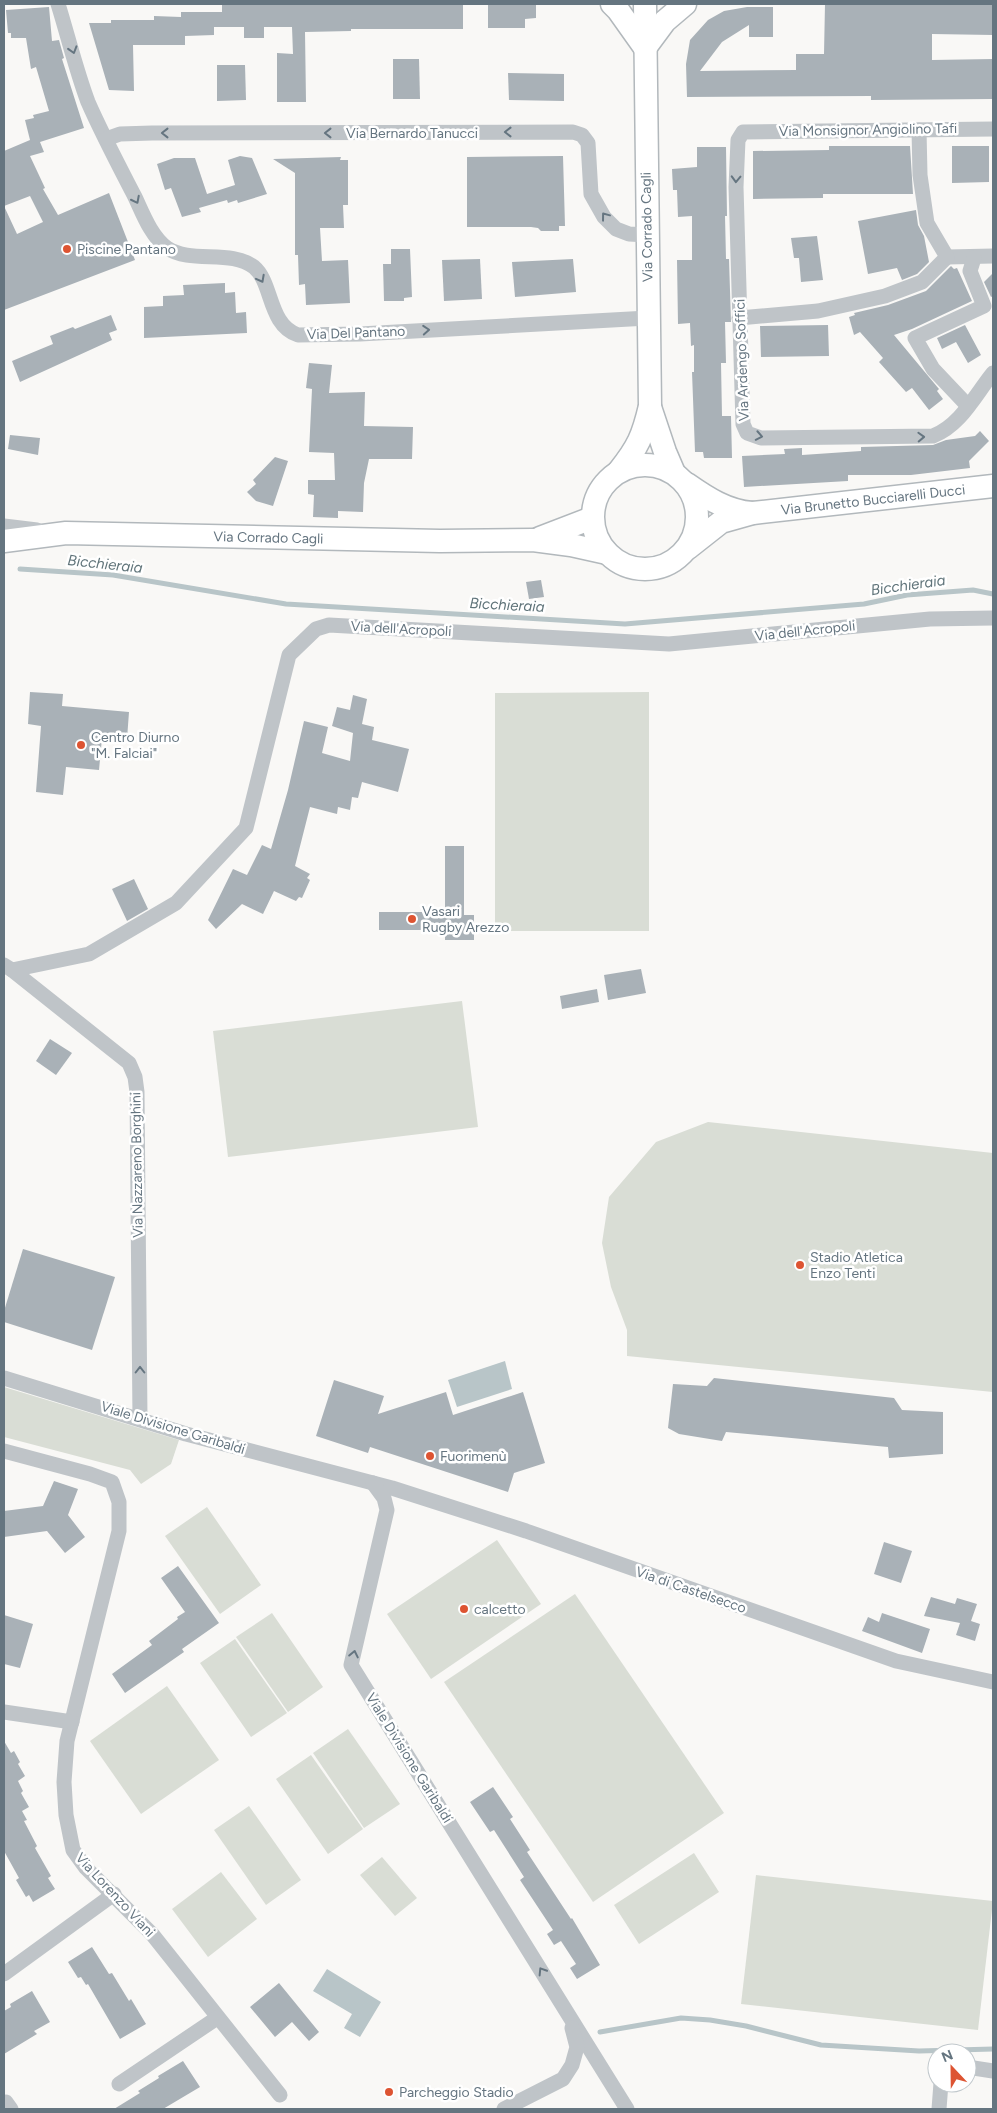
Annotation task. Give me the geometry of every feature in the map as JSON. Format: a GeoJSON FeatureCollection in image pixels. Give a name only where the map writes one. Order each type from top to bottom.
{"type":"FeatureCollection","features":[{"type":"Feature","properties":{"kind":"main road"},"geometry":{"type":"LineString","coordinates":[[612,4],[645,48],[665,21],[685,4]]}},
{"type":"Feature","properties":{"kind":"main road","name":"Via Corrado Cagli"},"geometry":{"type":"LineString","coordinates":[[645,4],[650,406]]}},
{"type":"Feature","properties":{"kind":"main road"},"geometry":{"type":"LineString","coordinates":[[650,406],[665,452],[695,499],[698,516],[696,533],[688,548],[677,559],[663,566],[648,569],[633,568],[619,562],[607,553],[599,543],[594,531],[592,518],[594,504],[599,491],[619,471],[634,452],[643,435],[650,406]]}},
{"type":"Feature","properties":{"kind":"main road"},"geometry":{"type":"LineString","coordinates":[[619,471],[632,466],[647,464],[661,466],[680,478]]}},
{"type":"Feature","properties":{"kind":"main road","name":"Via Brunetto Bucciarelli Ducci"},"geometry":{"type":"LineString","coordinates":[[680,478],[709,500],[736,512],[753,513]]}},
{"type":"Feature","properties":{"kind":"main road","name":"Via Brunetto Bucciarelli Ducci"},"geometry":{"type":"LineString","coordinates":[[688,548],[721,522],[753,513],[993,486]]}},
{"type":"Feature","properties":{"kind":"main road","name":"Via Corrado Cagli"},"geometry":{"type":"LineString","coordinates":[[533,540],[592,518]]}},
{"type":"Feature","properties":{"kind":"main road","name":"Via Corrado Cagli"},"geometry":{"type":"LineString","coordinates":[[4,541],[66,533],[440,541],[533,540],[571,545],[607,553]]}},
{"type":"Feature","properties":{"kind":"street","name":"Via Del Pantano"},"geometry":{"type":"LineString","coordinates":[[58,4],[88,101],[154,235],[167,248],[181,255],[212,256],[242,261],[255,268],[280,322],[292,333],[298,335],[360,334],[648,318]]}},
{"type":"Feature","properties":{"kind":"street","name":"Via Monsignor Angiolino Tafi"},"geometry":{"type":"LineString","coordinates":[[743,132],[993,129]]}},
{"type":"Feature","properties":{"kind":"street"},"geometry":{"type":"LineString","coordinates":[[919,130],[920,175],[927,223],[947,257]]}},
{"type":"Feature","properties":{"kind":"street","name":"Via Bernardo Tanucci"},"geometry":{"type":"LineString","coordinates":[[106,139],[120,134],[152,133],[572,132],[582,135],[588,143],[591,194],[604,217],[616,229],[629,234],[647,235]]}},
{"type":"Feature","properties":{"kind":"street","name":"Via Ardengo Soffici"},"geometry":{"type":"LineString","coordinates":[[743,132],[738,140],[736,187],[743,424],[747,433],[761,438],[933,436],[946,431],[958,420],[993,373]]}},
{"type":"Feature","properties":{"kind":"street"},"geometry":{"type":"LineString","coordinates":[[740,318],[818,311],[885,296],[922,282],[947,257],[974,258],[993,256]]}},
{"type":"Feature","properties":{"kind":"street"},"geometry":{"type":"LineString","coordinates":[[968,406],[933,369],[915,338],[984,306],[970,271],[974,258]]}},
{"type":"Feature","properties":{"kind":"street"},"geometry":{"type":"LineString","coordinates":[[4,526],[66,533]]}},
{"type":"Feature","properties":{"kind":"street","name":"Via dell'Acropoli"},"geometry":{"type":"LineString","coordinates":[[8,968],[89,954],[176,903],[246,828],[289,655],[316,628],[329,625],[669,644],[930,619],[993,618]]}},
{"type":"Feature","properties":{"kind":"street","name":"Via Nazzareno Borghini"},"geometry":{"type":"LineString","coordinates":[[8,968],[129,1063],[135,1077],[137,1092],[140,1419]]}},
{"type":"Feature","properties":{"kind":"street","name":"Viale Divisione Garibaldi"},"geometry":{"type":"LineString","coordinates":[[4,1378],[195,1436],[392,1488]]}},
{"type":"Feature","properties":{"kind":"street","name":"Via Lorenzo Viani"},"geometry":{"type":"LineString","coordinates":[[4,1451],[90,1474],[112,1482],[119,1502],[119,1531],[67,1741],[64,1782],[66,1815],[73,1850],[86,1868],[152,1934],[280,2095]]}},
{"type":"Feature","properties":{"kind":"street"},"geometry":{"type":"LineString","coordinates":[[373,1483],[384,1498],[388,1510],[402,1500],[422,1498]]}},
{"type":"Feature","properties":{"kind":"street","name":"Via di Castelsecco"},"geometry":{"type":"LineString","coordinates":[[392,1488],[526,1531],[896,1661],[993,1682]]}},
{"type":"Feature","properties":{"kind":"street","name":"Viale Divisione Garibaldi"},"geometry":{"type":"LineString","coordinates":[[388,1510],[351,1665],[627,2109]]}},
{"type":"Feature","properties":{"kind":"street"},"geometry":{"type":"LineString","coordinates":[[4,1712],[72,1722]]}},
{"type":"Feature","properties":{"kind":"street"},"geometry":{"type":"LineString","coordinates":[[4,1974],[114,1894]]}},
{"type":"Feature","properties":{"kind":"street"},"geometry":{"type":"LineString","coordinates":[[504,2109],[563,2079],[572,2065],[577,2047],[568,2012]]}},
{"type":"Feature","properties":{"kind":"street"},"geometry":{"type":"LineString","coordinates":[[119,2084],[217,2018]]}},
{"type":"Feature","properties":{"kind":"street"},"geometry":{"type":"LineString","coordinates":[[977,2068],[993,2070]]}},
{"type":"Feature","properties":{"kind":"street"},"geometry":{"type":"LineString","coordinates":[[939,2109],[940,2093]]}},
{"type":"Feature","properties":{"kind":"street"},"geometry":{"type":"LineString","coordinates":[[4,2103],[6,2102],[11,2109]]}},
{"type":"Feature","properties":{"kind":"shaded area"},"geometry":{"type":"Polygon","coordinates":[[[649,692],[649,931],[495,931],[495,693],[649,692]]]}},
{"type":"Feature","properties":{"kind":"shaded area"},"geometry":{"type":"Polygon","coordinates":[[[462,1001],[478,1127],[228,1157],[213,1031],[462,1001]]]}},
{"type":"Feature","properties":{"kind":"shaded area","name":"Stadio Atletica Enzo Tenti"},"geometry":{"type":"Polygon","coordinates":[[[708,1122],[993,1153],[993,1392],[627,1356],[627,1330],[611,1287],[602,1243],[609,1197],[656,1142],[708,1122]]]}},
{"type":"Feature","properties":{"kind":"shaded area"},"geometry":{"type":"Polygon","coordinates":[[[505,1361],[512,1389],[457,1407],[448,1380],[505,1361]]]}},
{"type":"Feature","properties":{"kind":"shaded area"},"geometry":{"type":"Polygon","coordinates":[[[4,1387],[179,1440],[171,1464],[141,1484],[130,1470],[4,1437],[4,1387]]]}},
{"type":"Feature","properties":{"kind":"shaded area"},"geometry":{"type":"Polygon","coordinates":[[[207,1507],[261,1585],[220,1614],[165,1536],[207,1507]]]}},
{"type":"Feature","properties":{"kind":"shaded area","name":"calcetto"},"geometry":{"type":"Polygon","coordinates":[[[497,1540],[541,1604],[431,1679],[387,1614],[497,1540]]]}},
{"type":"Feature","properties":{"kind":"shaded area"},"geometry":{"type":"Polygon","coordinates":[[[575,1594],[724,1813],[593,1902],[444,1682],[575,1594]]]}},
{"type":"Feature","properties":{"kind":"shaded area"},"geometry":{"type":"Polygon","coordinates":[[[272,1613],[323,1687],[288,1712],[236,1637],[272,1613]]]}},
{"type":"Feature","properties":{"kind":"shaded area"},"geometry":{"type":"Polygon","coordinates":[[[235,1639],[287,1713],[251,1737],[200,1663],[235,1639]]]}},
{"type":"Feature","properties":{"kind":"shaded area"},"geometry":{"type":"Polygon","coordinates":[[[167,1686],[219,1760],[141,1814],[90,1741],[167,1686]]]}},
{"type":"Feature","properties":{"kind":"shaded area"},"geometry":{"type":"Polygon","coordinates":[[[348,1729],[400,1804],[364,1828],[313,1753],[348,1729]]]}},
{"type":"Feature","properties":{"kind":"shaded area"},"geometry":{"type":"Polygon","coordinates":[[[311,1755],[363,1829],[328,1854],[276,1779],[311,1755]]]}},
{"type":"Feature","properties":{"kind":"shaded area"},"geometry":{"type":"Polygon","coordinates":[[[249,1806],[301,1880],[266,1905],[214,1830],[249,1806]]]}},
{"type":"Feature","properties":{"kind":"shaded area"},"geometry":{"type":"Polygon","coordinates":[[[694,1853],[719,1892],[639,1944],[614,1905],[694,1853]]]}},
{"type":"Feature","properties":{"kind":"shaded area"},"geometry":{"type":"Polygon","coordinates":[[[382,1857],[417,1898],[395,1916],[360,1875],[382,1857]]]}},
{"type":"Feature","properties":{"kind":"shaded area"},"geometry":{"type":"Polygon","coordinates":[[[221,1872],[257,1919],[208,1957],[172,1909],[221,1872]]]}},
{"type":"Feature","properties":{"kind":"shaded area"},"geometry":{"type":"Polygon","coordinates":[[[756,1875],[993,1901],[978,2030],[741,2004],[756,1875]]]}},
{"type":"Feature","properties":{"kind":"shaded area"},"geometry":{"type":"Polygon","coordinates":[[[327,1969],[381,2002],[360,2037],[344,2028],[352,2014],[313,1991],[327,1969]]]}},
{"type":"Feature","properties":{"kind":"building"},"geometry":{"type":"Polygon","coordinates":[[[222,4],[463,4],[463,29],[351,29],[351,31],[305,32],[306,102],[277,102],[277,53],[293,54],[292,27],[264,27],[264,38],[244,38],[244,27],[214,27],[214,35],[185,36],[185,45],[133,45],[134,91],[109,90],[89,23],[111,23],[111,20],[154,20],[154,16],[181,17],[181,12],[222,12],[222,4]]]}},
{"type":"Feature","properties":{"kind":"building"},"geometry":{"type":"Polygon","coordinates":[[[488,4],[536,4],[536,18],[525,19],[525,28],[488,28],[488,4]]]}},
{"type":"Feature","properties":{"kind":"building"},"geometry":{"type":"Polygon","coordinates":[[[825,4],[993,4],[993,35],[932,34],[932,60],[993,59],[993,99],[871,100],[871,96],[687,97],[686,64],[690,40],[708,20],[724,11],[747,7],[773,7],[773,37],[749,37],[749,25],[722,42],[700,71],[796,70],[796,54],[824,54],[825,4]]]}},
{"type":"Feature","properties":{"kind":"building"},"geometry":{"type":"Polygon","coordinates":[[[49,7],[52,41],[59,40],[64,58],[62,59],[84,128],[40,142],[44,152],[30,156],[45,188],[43,189],[58,215],[109,193],[135,260],[4,310],[4,206],[4,151],[30,140],[25,120],[34,118],[33,115],[49,111],[36,67],[31,69],[26,38],[11,38],[11,33],[8,33],[6,10],[49,7]],[[30,196],[4,206],[17,234],[43,222],[30,196]]]}},
{"type":"Feature","properties":{"kind":"building"},"geometry":{"type":"Polygon","coordinates":[[[393,59],[419,59],[420,99],[393,99],[393,59]]]}},
{"type":"Feature","properties":{"kind":"building"},"geometry":{"type":"Polygon","coordinates":[[[217,65],[245,65],[246,100],[217,101],[217,65]]]}},
{"type":"Feature","properties":{"kind":"building"},"geometry":{"type":"Polygon","coordinates":[[[508,73],[564,74],[564,101],[509,100],[508,73]]]}},
{"type":"Feature","properties":{"kind":"building"},"geometry":{"type":"Polygon","coordinates":[[[829,146],[910,146],[913,194],[823,194],[823,198],[753,199],[753,151],[829,150],[829,146]]]}},
{"type":"Feature","properties":{"kind":"building"},"geometry":{"type":"Polygon","coordinates":[[[952,146],[989,146],[989,182],[952,183],[952,146]]]}},
{"type":"Feature","properties":{"kind":"building"},"geometry":{"type":"Polygon","coordinates":[[[697,147],[726,147],[726,259],[729,259],[731,322],[725,322],[726,363],[721,363],[722,416],[731,416],[732,458],[704,458],[703,452],[695,452],[692,372],[694,372],[694,345],[691,346],[690,323],[678,324],[677,260],[692,260],[692,216],[678,217],[677,190],[673,190],[672,169],[697,167],[697,147]]]}},
{"type":"Feature","properties":{"kind":"building"},"geometry":{"type":"Polygon","coordinates":[[[240,156],[252,158],[267,194],[238,203],[237,200],[228,203],[227,200],[199,208],[201,212],[182,217],[171,188],[165,190],[157,164],[174,158],[195,158],[207,194],[235,185],[228,160],[240,156]]]}},
{"type":"Feature","properties":{"kind":"building"},"geometry":{"type":"Polygon","coordinates":[[[563,156],[565,226],[559,226],[559,231],[541,231],[538,228],[531,227],[467,227],[467,157],[563,156]]]}},
{"type":"Feature","properties":{"kind":"building"},"geometry":{"type":"Polygon","coordinates":[[[341,157],[340,160],[348,160],[348,205],[343,205],[344,228],[320,228],[322,261],[348,260],[350,303],[306,305],[305,284],[299,285],[298,255],[295,255],[295,173],[273,159],[341,157]]]}},
{"type":"Feature","properties":{"kind":"building"},"geometry":{"type":"Polygon","coordinates":[[[916,210],[918,225],[924,236],[929,262],[917,274],[902,280],[897,268],[868,274],[858,221],[916,210]]]}},
{"type":"Feature","properties":{"kind":"building"},"geometry":{"type":"Polygon","coordinates":[[[817,236],[823,280],[801,282],[799,258],[794,258],[791,238],[817,236]]]}},
{"type":"Feature","properties":{"kind":"building"},"geometry":{"type":"Polygon","coordinates":[[[391,249],[410,249],[412,297],[404,298],[404,301],[384,301],[383,264],[391,264],[391,249]]]}},
{"type":"Feature","properties":{"kind":"building"},"geometry":{"type":"Polygon","coordinates":[[[480,259],[482,299],[444,301],[442,260],[480,259]]]}},
{"type":"Feature","properties":{"kind":"building"},"geometry":{"type":"Polygon","coordinates":[[[573,259],[576,292],[515,297],[512,262],[573,259]]]}},
{"type":"Feature","properties":{"kind":"building"},"geometry":{"type":"Polygon","coordinates":[[[951,266],[954,269],[957,268],[972,301],[912,329],[894,335],[939,389],[937,391],[943,399],[929,410],[912,388],[906,392],[879,362],[883,358],[860,332],[854,335],[849,317],[855,315],[854,313],[888,305],[926,291],[951,266]]]}},
{"type":"Feature","properties":{"kind":"building"},"geometry":{"type":"Polygon","coordinates":[[[993,273],[993,296],[991,297],[984,282],[993,273]]]}},
{"type":"Feature","properties":{"kind":"building"},"geometry":{"type":"Polygon","coordinates":[[[225,283],[225,293],[235,292],[236,313],[246,312],[247,333],[144,338],[144,307],[163,306],[163,296],[184,295],[183,285],[225,283]]]}},
{"type":"Feature","properties":{"kind":"building"},"geometry":{"type":"Polygon","coordinates":[[[111,315],[117,330],[109,333],[112,340],[20,382],[12,361],[53,344],[50,336],[73,327],[75,329],[111,315]]]}},
{"type":"Feature","properties":{"kind":"building"},"geometry":{"type":"Polygon","coordinates":[[[828,325],[829,356],[761,357],[760,326],[828,325]]]}},
{"type":"Feature","properties":{"kind":"building"},"geometry":{"type":"Polygon","coordinates":[[[965,325],[981,355],[968,363],[956,342],[942,349],[937,338],[965,325]]]}},
{"type":"Feature","properties":{"kind":"building"},"geometry":{"type":"Polygon","coordinates":[[[309,363],[332,365],[329,393],[365,392],[364,426],[413,427],[412,459],[369,459],[364,483],[363,512],[338,511],[338,518],[313,517],[314,495],[308,494],[308,480],[335,480],[334,453],[309,452],[312,389],[306,388],[309,363]]]}},
{"type":"Feature","properties":{"kind":"building"},"geometry":{"type":"Polygon","coordinates":[[[980,431],[989,441],[969,461],[970,468],[911,475],[848,475],[848,481],[744,487],[742,456],[785,454],[784,449],[802,448],[802,455],[861,451],[861,447],[933,445],[946,440],[975,436],[980,431]]]}},
{"type":"Feature","properties":{"kind":"building"},"geometry":{"type":"Polygon","coordinates":[[[10,435],[40,438],[38,455],[8,449],[10,435]]]}},
{"type":"Feature","properties":{"kind":"building"},"geometry":{"type":"Polygon","coordinates":[[[275,457],[288,461],[273,506],[256,501],[247,492],[256,484],[253,480],[275,457]]]}},
{"type":"Feature","properties":{"kind":"building"},"geometry":{"type":"Polygon","coordinates":[[[541,580],[544,597],[529,599],[526,582],[541,580]]]}},
{"type":"Feature","properties":{"kind":"building"},"geometry":{"type":"Polygon","coordinates":[[[30,692],[63,694],[62,706],[129,712],[127,739],[102,738],[99,770],[66,767],[63,795],[36,792],[41,726],[28,724],[30,692]]]}},
{"type":"Feature","properties":{"kind":"building"},"geometry":{"type":"Polygon","coordinates":[[[353,695],[367,699],[362,724],[374,727],[372,740],[409,749],[398,792],[362,782],[358,798],[352,797],[350,810],[338,807],[337,814],[310,807],[295,866],[310,874],[307,878],[310,880],[302,898],[299,897],[296,901],[274,891],[263,914],[242,904],[216,929],[208,920],[233,869],[247,875],[262,845],[271,849],[288,790],[304,721],[328,727],[322,753],[350,761],[353,733],[332,726],[337,707],[350,710],[353,695]]]}},
{"type":"Feature","properties":{"kind":"building"},"geometry":{"type":"Polygon","coordinates":[[[445,846],[464,846],[464,915],[474,915],[474,940],[445,940],[445,930],[379,930],[379,912],[445,912],[445,846]]]}},
{"type":"Feature","properties":{"kind":"building"},"geometry":{"type":"Polygon","coordinates":[[[134,879],[148,909],[127,921],[112,889],[134,879]]]}},
{"type":"Feature","properties":{"kind":"building"},"geometry":{"type":"Polygon","coordinates":[[[641,969],[646,993],[608,1000],[604,975],[641,969]]]}},
{"type":"Feature","properties":{"kind":"building"},"geometry":{"type":"Polygon","coordinates":[[[597,989],[599,1002],[562,1009],[560,996],[597,989]]]}},
{"type":"Feature","properties":{"kind":"building"},"geometry":{"type":"Polygon","coordinates":[[[50,1039],[72,1053],[56,1075],[36,1061],[50,1039]]]}},
{"type":"Feature","properties":{"kind":"building"},"geometry":{"type":"Polygon","coordinates":[[[23,1249],[115,1277],[92,1350],[4,1322],[4,1311],[23,1249]]]}},
{"type":"Feature","properties":{"kind":"building"},"geometry":{"type":"Polygon","coordinates":[[[714,1378],[894,1398],[902,1410],[943,1412],[943,1454],[889,1458],[888,1447],[726,1432],[722,1441],[679,1434],[668,1428],[673,1384],[707,1386],[714,1378]]]}},
{"type":"Feature","properties":{"kind":"building"},"geometry":{"type":"Polygon","coordinates":[[[334,1380],[384,1396],[378,1414],[446,1392],[453,1415],[523,1392],[545,1463],[514,1473],[508,1492],[370,1447],[368,1453],[316,1436],[334,1380]]]}},
{"type":"Feature","properties":{"kind":"building"},"geometry":{"type":"Polygon","coordinates":[[[54,1481],[78,1489],[68,1515],[85,1537],[65,1553],[47,1531],[4,1537],[4,1511],[43,1506],[54,1481]]]}},
{"type":"Feature","properties":{"kind":"building"},"geometry":{"type":"Polygon","coordinates":[[[884,1542],[912,1551],[901,1583],[874,1574],[884,1542]]]}},
{"type":"Feature","properties":{"kind":"building"},"geometry":{"type":"Polygon","coordinates":[[[178,1566],[219,1623],[182,1649],[184,1652],[125,1693],[112,1674],[152,1645],[149,1641],[185,1612],[161,1578],[178,1566]]]}},
{"type":"Feature","properties":{"kind":"building"},"geometry":{"type":"Polygon","coordinates":[[[931,1597],[955,1604],[957,1598],[977,1604],[971,1621],[980,1624],[975,1641],[956,1635],[960,1623],[924,1616],[931,1597]]]}},
{"type":"Feature","properties":{"kind":"building"},"geometry":{"type":"Polygon","coordinates":[[[882,1613],[930,1629],[922,1653],[862,1631],[868,1617],[879,1622],[882,1613]]]}},
{"type":"Feature","properties":{"kind":"building"},"geometry":{"type":"Polygon","coordinates":[[[4,1615],[33,1624],[20,1668],[4,1664],[4,1615]]]}},
{"type":"Feature","properties":{"kind":"building"},"geometry":{"type":"Polygon","coordinates":[[[4,1741],[11,1753],[14,1751],[20,1762],[18,1764],[25,1776],[18,1781],[23,1791],[21,1793],[29,1807],[22,1811],[27,1820],[24,1821],[37,1846],[35,1848],[51,1876],[48,1878],[55,1889],[33,1902],[29,1895],[26,1897],[16,1880],[19,1878],[4,1851],[4,1741]]]}},
{"type":"Feature","properties":{"kind":"building"},"geometry":{"type":"Polygon","coordinates":[[[493,1787],[513,1817],[510,1819],[530,1850],[527,1852],[572,1918],[600,1965],[577,1979],[570,1968],[576,1964],[561,1941],[554,1945],[547,1934],[553,1930],[520,1880],[524,1877],[494,1830],[490,1832],[470,1802],[493,1787]]]}},
{"type":"Feature","properties":{"kind":"building"},"geometry":{"type":"Polygon","coordinates":[[[92,1947],[109,1974],[112,1973],[129,2001],[131,1999],[146,2024],[120,2039],[88,1984],[86,1985],[81,1977],[78,1978],[68,1962],[92,1947]]]}},
{"type":"Feature","properties":{"kind":"building"},"geometry":{"type":"Polygon","coordinates":[[[279,1983],[319,2032],[309,2041],[292,2022],[275,2037],[250,2007],[279,1983]]]}},
{"type":"Feature","properties":{"kind":"building"},"geometry":{"type":"Polygon","coordinates":[[[32,1991],[50,2022],[34,2031],[37,2034],[4,2054],[4,2011],[11,2007],[10,2004],[32,1991]]]}},
{"type":"Feature","properties":{"kind":"building"},"geometry":{"type":"Polygon","coordinates":[[[183,2061],[200,2087],[163,2109],[114,2109],[140,2093],[138,2091],[159,2078],[158,2076],[183,2061]]]}},
{"type":"Feature","properties":{"kind":"waterway","name":"Bicchieraia"},"geometry":{"type":"LineString","coordinates":[[20,569],[113,575],[286,604],[625,624],[864,604],[907,595],[973,590],[993,594]]}},
{"type":"Feature","properties":{"kind":"waterway"},"geometry":{"type":"LineString","coordinates":[[600,2032],[681,2018],[710,2020],[746,2026],[821,2045],[919,2051],[993,2049]]}},
{"type":"Feature","properties":{"kind":"place","name":"Piscine Pantano"},"geometry":{"type":"Point","coordinates":[67,249]}},
{"type":"Feature","properties":{"kind":"place","name":"Centro Diurno \"M. Falciai\""},"geometry":{"type":"Point","coordinates":[81,745]}},
{"type":"Feature","properties":{"kind":"place","name":"Vasari Rugby Arezzo"},"geometry":{"type":"Point","coordinates":[412,919]}},
{"type":"Feature","properties":{"kind":"place","name":"Stadio Atletica Enzo Tenti"},"geometry":{"type":"Point","coordinates":[800,1265]}},
{"type":"Feature","properties":{"kind":"place","name":"Fuorimenù"},"geometry":{"type":"Point","coordinates":[430,1456]}},
{"type":"Feature","properties":{"kind":"place","name":"calcetto"},"geometry":{"type":"Point","coordinates":[464,1609]}},
{"type":"Feature","properties":{"kind":"place","name":"Parcheggio Stadio"},"geometry":{"type":"Point","coordinates":[389,2092]}}]}
